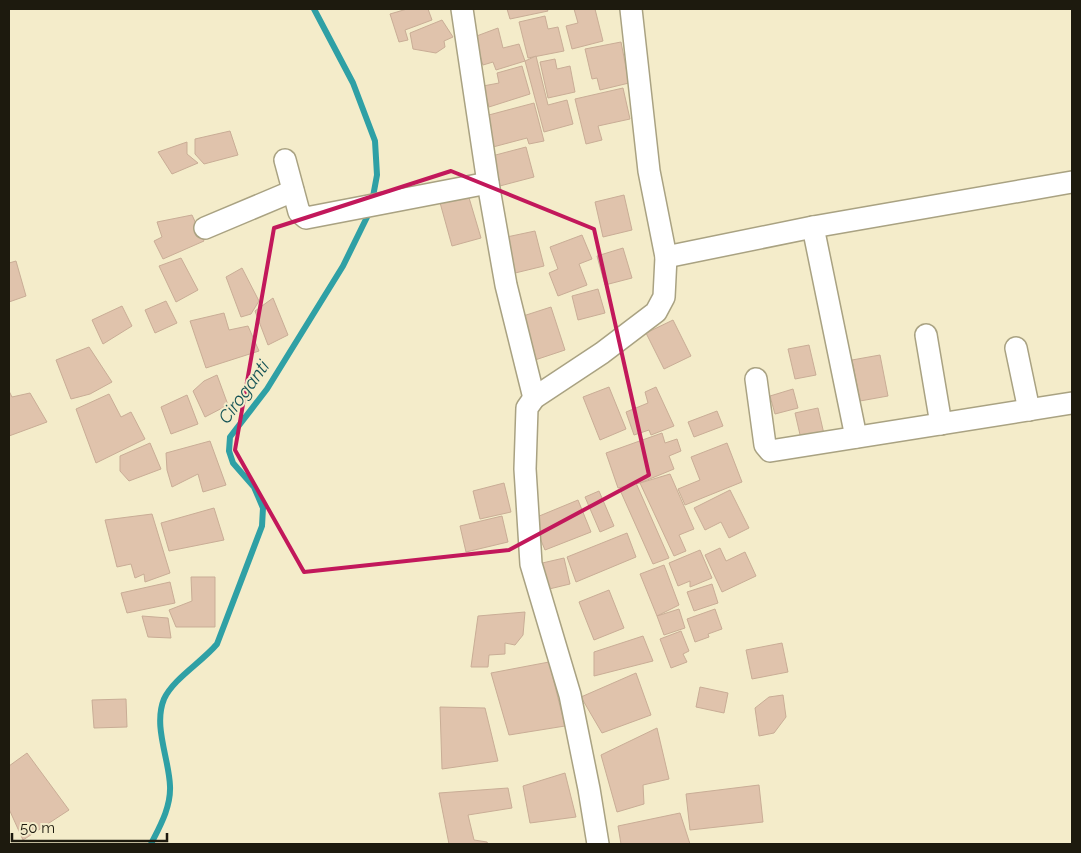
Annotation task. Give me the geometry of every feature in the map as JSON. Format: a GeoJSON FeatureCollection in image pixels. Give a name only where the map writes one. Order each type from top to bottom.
{"type":"FeatureCollection","features":[{"type":"Feature","properties":{"kind":"street"},"geometry":{"type":"LineString","coordinates":[[462,9],[488,183],[506,285],[534,398]]}},
{"type":"Feature","properties":{"kind":"street"},"geometry":{"type":"LineString","coordinates":[[598,844],[570,695],[531,564],[525,469],[527,408],[534,398],[602,353],[656,312],[664,297],[666,257],[649,171],[631,9]]}},
{"type":"Feature","properties":{"kind":"street"},"geometry":{"type":"LineString","coordinates":[[285,160],[299,212],[306,218],[488,183]]}},
{"type":"Feature","properties":{"kind":"street"},"geometry":{"type":"LineString","coordinates":[[666,257],[813,227],[1072,182]]}},
{"type":"Feature","properties":{"kind":"street"},"geometry":{"type":"LineString","coordinates":[[205,228],[293,191]]}},
{"type":"Feature","properties":{"kind":"street"},"geometry":{"type":"LineString","coordinates":[[813,227],[856,437]]}},
{"type":"Feature","properties":{"kind":"street"},"geometry":{"type":"LineString","coordinates":[[926,335],[941,424]]}},
{"type":"Feature","properties":{"kind":"street"},"geometry":{"type":"LineString","coordinates":[[1016,348],[1029,410]]}},
{"type":"Feature","properties":{"kind":"street"},"geometry":{"type":"LineString","coordinates":[[756,379],[765,445],[770,451],[1072,403]]}},
{"type":"Feature","properties":{"kind":"highlighted area"},"geometry":{"type":"Polygon","coordinates":[[[451,171],[594,229],[649,475],[509,550],[304,572],[235,450],[274,228],[451,171]]]}},
{"type":"Feature","properties":{"kind":"building"},"geometry":{"type":"Polygon","coordinates":[[[407,9],[428,9],[432,20],[405,30],[408,40],[399,42],[390,14],[407,9]]]}},
{"type":"Feature","properties":{"kind":"building"},"geometry":{"type":"Polygon","coordinates":[[[507,9],[547,9],[548,11],[510,19],[507,9]]]}},
{"type":"Feature","properties":{"kind":"building"},"geometry":{"type":"Polygon","coordinates":[[[574,9],[595,9],[603,41],[572,49],[566,26],[578,23],[574,9]]]}},
{"type":"Feature","properties":{"kind":"building"},"geometry":{"type":"Polygon","coordinates":[[[545,16],[548,29],[558,27],[564,51],[528,58],[519,22],[545,16]]]}},
{"type":"Feature","properties":{"kind":"building"},"geometry":{"type":"Polygon","coordinates":[[[442,20],[453,37],[444,41],[445,47],[436,53],[413,49],[410,33],[442,20]]]}},
{"type":"Feature","properties":{"kind":"building"},"geometry":{"type":"Polygon","coordinates":[[[498,28],[503,48],[519,44],[525,61],[496,70],[493,62],[483,65],[474,37],[498,28]]]}},
{"type":"Feature","properties":{"kind":"building"},"geometry":{"type":"Polygon","coordinates":[[[621,42],[629,83],[600,90],[597,78],[592,79],[585,49],[621,42]]]}},
{"type":"Feature","properties":{"kind":"building"},"geometry":{"type":"Polygon","coordinates":[[[536,56],[548,105],[567,100],[573,124],[544,132],[525,61],[536,56]]]}},
{"type":"Feature","properties":{"kind":"building"},"geometry":{"type":"Polygon","coordinates":[[[555,59],[557,69],[570,66],[575,92],[548,98],[540,62],[555,59]]]}},
{"type":"Feature","properties":{"kind":"building"},"geometry":{"type":"Polygon","coordinates":[[[522,66],[530,94],[489,107],[483,86],[499,83],[497,73],[522,66]]]}},
{"type":"Feature","properties":{"kind":"building"},"geometry":{"type":"Polygon","coordinates":[[[623,88],[630,119],[598,126],[602,140],[586,144],[575,99],[623,88]]]}},
{"type":"Feature","properties":{"kind":"building"},"geometry":{"type":"Polygon","coordinates":[[[534,103],[544,141],[529,144],[527,138],[493,147],[485,116],[534,103]]]}},
{"type":"Feature","properties":{"kind":"building"},"geometry":{"type":"Polygon","coordinates":[[[230,131],[238,155],[204,164],[195,154],[195,139],[230,131]]]}},
{"type":"Feature","properties":{"kind":"building"},"geometry":{"type":"Polygon","coordinates":[[[187,142],[187,154],[198,163],[172,174],[158,152],[187,142]]]}},
{"type":"Feature","properties":{"kind":"building"},"geometry":{"type":"Polygon","coordinates":[[[526,147],[534,177],[496,187],[488,157],[526,147]]]}},
{"type":"Feature","properties":{"kind":"building"},"geometry":{"type":"Polygon","coordinates":[[[467,191],[481,238],[452,246],[439,199],[467,191]]]}},
{"type":"Feature","properties":{"kind":"building"},"geometry":{"type":"Polygon","coordinates":[[[624,195],[632,230],[603,237],[595,202],[624,195]]]}},
{"type":"Feature","properties":{"kind":"building"},"geometry":{"type":"Polygon","coordinates":[[[192,215],[204,241],[163,259],[154,241],[162,237],[157,222],[192,215]]]}},
{"type":"Feature","properties":{"kind":"building"},"geometry":{"type":"Polygon","coordinates":[[[535,231],[544,266],[511,274],[502,238],[535,231]]]}},
{"type":"Feature","properties":{"kind":"building"},"geometry":{"type":"Polygon","coordinates":[[[582,235],[592,259],[579,264],[587,285],[558,296],[549,273],[558,269],[550,247],[582,235]]]}},
{"type":"Feature","properties":{"kind":"building"},"geometry":{"type":"Polygon","coordinates":[[[623,248],[632,278],[605,285],[597,256],[623,248]]]}},
{"type":"Feature","properties":{"kind":"building"},"geometry":{"type":"Polygon","coordinates":[[[181,258],[198,290],[176,302],[159,266],[181,258]]]}},
{"type":"Feature","properties":{"kind":"building"},"geometry":{"type":"Polygon","coordinates":[[[16,261],[26,296],[9,302],[9,263],[16,261]]]}},
{"type":"Feature","properties":{"kind":"building"},"geometry":{"type":"Polygon","coordinates":[[[242,268],[259,301],[251,314],[241,317],[226,277],[242,268]]]}},
{"type":"Feature","properties":{"kind":"building"},"geometry":{"type":"Polygon","coordinates":[[[598,289],[605,313],[578,320],[572,296],[598,289]]]}},
{"type":"Feature","properties":{"kind":"building"},"geometry":{"type":"Polygon","coordinates":[[[273,298],[288,335],[268,345],[255,311],[273,298]]]}},
{"type":"Feature","properties":{"kind":"building"},"geometry":{"type":"Polygon","coordinates":[[[166,301],[177,323],[155,333],[145,310],[166,301]]]}},
{"type":"Feature","properties":{"kind":"building"},"geometry":{"type":"Polygon","coordinates":[[[122,306],[132,326],[103,344],[92,320],[122,306]]]}},
{"type":"Feature","properties":{"kind":"building"},"geometry":{"type":"Polygon","coordinates":[[[551,307],[565,350],[535,360],[520,317],[551,307]]]}},
{"type":"Feature","properties":{"kind":"building"},"geometry":{"type":"Polygon","coordinates":[[[224,313],[229,330],[248,326],[259,351],[206,368],[190,321],[224,313]]]}},
{"type":"Feature","properties":{"kind":"building"},"geometry":{"type":"Polygon","coordinates":[[[673,320],[691,356],[664,369],[646,333],[673,320]]]}},
{"type":"Feature","properties":{"kind":"building"},"geometry":{"type":"Polygon","coordinates":[[[809,345],[816,375],[795,379],[788,349],[809,345]]]}},
{"type":"Feature","properties":{"kind":"building"},"geometry":{"type":"Polygon","coordinates":[[[89,347],[112,382],[90,394],[71,399],[56,360],[89,347]]]}},
{"type":"Feature","properties":{"kind":"building"},"geometry":{"type":"Polygon","coordinates":[[[880,355],[888,396],[860,401],[852,360],[880,355]]]}},
{"type":"Feature","properties":{"kind":"building"},"geometry":{"type":"Polygon","coordinates":[[[217,375],[228,405],[205,417],[193,391],[204,381],[217,375]]]}},
{"type":"Feature","properties":{"kind":"building"},"geometry":{"type":"Polygon","coordinates":[[[609,387],[626,429],[600,440],[583,397],[609,387]]]}},
{"type":"Feature","properties":{"kind":"building"},"geometry":{"type":"Polygon","coordinates":[[[656,387],[674,426],[651,435],[649,430],[634,435],[626,412],[648,403],[645,392],[656,387]]]}},
{"type":"Feature","properties":{"kind":"building"},"geometry":{"type":"Polygon","coordinates":[[[793,389],[798,408],[775,414],[770,396],[793,389]]]}},
{"type":"Feature","properties":{"kind":"building"},"geometry":{"type":"Polygon","coordinates":[[[9,391],[12,397],[30,393],[47,422],[9,436],[9,391]]]}},
{"type":"Feature","properties":{"kind":"building"},"geometry":{"type":"Polygon","coordinates":[[[109,394],[121,417],[131,412],[145,439],[96,463],[76,409],[109,394]]]}},
{"type":"Feature","properties":{"kind":"building"},"geometry":{"type":"Polygon","coordinates":[[[187,395],[198,424],[171,434],[161,407],[187,395]]]}},
{"type":"Feature","properties":{"kind":"building"},"geometry":{"type":"Polygon","coordinates":[[[818,408],[824,434],[801,439],[795,413],[818,408]]]}},
{"type":"Feature","properties":{"kind":"building"},"geometry":{"type":"Polygon","coordinates":[[[717,411],[723,426],[694,437],[688,422],[717,411]]]}},
{"type":"Feature","properties":{"kind":"building"},"geometry":{"type":"Polygon","coordinates":[[[662,433],[665,443],[677,439],[681,451],[669,456],[674,469],[640,483],[618,488],[606,453],[662,433]]]}},
{"type":"Feature","properties":{"kind":"building"},"geometry":{"type":"Polygon","coordinates":[[[210,441],[226,485],[203,492],[198,474],[172,487],[167,470],[166,453],[210,441]]]}},
{"type":"Feature","properties":{"kind":"building"},"geometry":{"type":"Polygon","coordinates":[[[150,443],[161,469],[129,481],[120,471],[120,456],[150,443]]]}},
{"type":"Feature","properties":{"kind":"building"},"geometry":{"type":"Polygon","coordinates":[[[727,443],[742,482],[685,505],[678,489],[700,480],[691,457],[727,443]]]}},
{"type":"Feature","properties":{"kind":"building"},"geometry":{"type":"Polygon","coordinates":[[[670,474],[694,529],[679,535],[686,551],[674,556],[640,483],[670,474]]]}},
{"type":"Feature","properties":{"kind":"building"},"geometry":{"type":"Polygon","coordinates":[[[504,483],[511,512],[480,519],[473,491],[504,483]]]}},
{"type":"Feature","properties":{"kind":"building"},"geometry":{"type":"Polygon","coordinates":[[[636,483],[669,558],[653,564],[620,490],[636,483]]]}},
{"type":"Feature","properties":{"kind":"building"},"geometry":{"type":"Polygon","coordinates":[[[730,490],[749,528],[729,538],[721,522],[705,530],[694,508],[730,490]]]}},
{"type":"Feature","properties":{"kind":"building"},"geometry":{"type":"Polygon","coordinates":[[[599,491],[614,526],[600,532],[585,497],[599,491]]]}},
{"type":"Feature","properties":{"kind":"building"},"geometry":{"type":"Polygon","coordinates":[[[578,500],[591,532],[545,550],[532,519],[578,500]]]}},
{"type":"Feature","properties":{"kind":"building"},"geometry":{"type":"Polygon","coordinates":[[[214,508],[224,540],[169,551],[161,523],[214,508]]]}},
{"type":"Feature","properties":{"kind":"building"},"geometry":{"type":"Polygon","coordinates":[[[152,514],[170,573],[145,582],[144,574],[135,578],[131,564],[117,567],[105,520],[152,514]]]}},
{"type":"Feature","properties":{"kind":"building"},"geometry":{"type":"Polygon","coordinates":[[[502,516],[508,542],[466,552],[460,526],[502,516]]]}},
{"type":"Feature","properties":{"kind":"building"},"geometry":{"type":"Polygon","coordinates":[[[627,533],[636,557],[576,582],[567,557],[627,533]]]}},
{"type":"Feature","properties":{"kind":"building"},"geometry":{"type":"Polygon","coordinates":[[[720,548],[726,561],[745,552],[756,576],[722,592],[705,555],[720,548]]]}},
{"type":"Feature","properties":{"kind":"building"},"geometry":{"type":"Polygon","coordinates":[[[700,550],[712,578],[690,587],[690,581],[678,586],[669,563],[700,550]]]}},
{"type":"Feature","properties":{"kind":"building"},"geometry":{"type":"Polygon","coordinates":[[[564,558],[570,584],[545,590],[538,564],[564,558]]]}},
{"type":"Feature","properties":{"kind":"building"},"geometry":{"type":"Polygon","coordinates":[[[664,565],[679,605],[657,616],[640,574],[664,565]]]}},
{"type":"Feature","properties":{"kind":"building"},"geometry":{"type":"Polygon","coordinates":[[[191,577],[215,577],[215,627],[176,627],[169,610],[192,601],[191,577]]]}},
{"type":"Feature","properties":{"kind":"building"},"geometry":{"type":"Polygon","coordinates":[[[170,582],[175,603],[127,613],[121,593],[170,582]]]}},
{"type":"Feature","properties":{"kind":"building"},"geometry":{"type":"Polygon","coordinates":[[[712,584],[718,603],[694,611],[687,592],[712,584]]]}},
{"type":"Feature","properties":{"kind":"building"},"geometry":{"type":"Polygon","coordinates":[[[609,590],[624,628],[594,640],[579,602],[609,590]]]}},
{"type":"Feature","properties":{"kind":"building"},"geometry":{"type":"Polygon","coordinates":[[[679,609],[685,628],[664,635],[657,616],[679,609]]]}},
{"type":"Feature","properties":{"kind":"building"},"geometry":{"type":"Polygon","coordinates":[[[715,609],[722,629],[708,634],[709,637],[695,642],[687,619],[715,609]]]}},
{"type":"Feature","properties":{"kind":"building"},"geometry":{"type":"Polygon","coordinates":[[[525,612],[523,635],[515,645],[505,643],[505,654],[489,655],[488,667],[471,667],[478,616],[525,612]]]}},
{"type":"Feature","properties":{"kind":"building"},"geometry":{"type":"Polygon","coordinates":[[[142,616],[168,618],[171,638],[148,637],[142,616]]]}},
{"type":"Feature","properties":{"kind":"building"},"geometry":{"type":"Polygon","coordinates":[[[681,631],[689,651],[683,654],[687,662],[671,668],[660,639],[681,631]]]}},
{"type":"Feature","properties":{"kind":"building"},"geometry":{"type":"Polygon","coordinates":[[[643,636],[653,661],[594,676],[594,652],[643,636]]]}},
{"type":"Feature","properties":{"kind":"building"},"geometry":{"type":"Polygon","coordinates":[[[782,643],[788,672],[752,679],[746,650],[782,643]]]}},
{"type":"Feature","properties":{"kind":"building"},"geometry":{"type":"Polygon","coordinates":[[[549,662],[565,726],[509,735],[491,673],[549,662]]]}},
{"type":"Feature","properties":{"kind":"building"},"geometry":{"type":"Polygon","coordinates":[[[636,673],[651,715],[602,733],[581,697],[636,673]]]}},
{"type":"Feature","properties":{"kind":"building"},"geometry":{"type":"Polygon","coordinates":[[[700,687],[728,693],[724,713],[696,707],[700,687]]]}},
{"type":"Feature","properties":{"kind":"building"},"geometry":{"type":"Polygon","coordinates":[[[783,695],[786,717],[774,733],[759,736],[755,708],[769,697],[783,695]]]}},
{"type":"Feature","properties":{"kind":"building"},"geometry":{"type":"Polygon","coordinates":[[[126,699],[127,727],[94,728],[92,700],[126,699]]]}},
{"type":"Feature","properties":{"kind":"building"},"geometry":{"type":"Polygon","coordinates":[[[440,707],[485,708],[498,761],[442,769],[440,707]]]}},
{"type":"Feature","properties":{"kind":"building"},"geometry":{"type":"Polygon","coordinates":[[[657,728],[669,779],[643,785],[644,804],[617,812],[601,755],[657,728]]]}},
{"type":"Feature","properties":{"kind":"building"},"geometry":{"type":"Polygon","coordinates":[[[27,753],[69,810],[23,840],[9,809],[9,766],[27,753]]]}},
{"type":"Feature","properties":{"kind":"building"},"geometry":{"type":"Polygon","coordinates":[[[565,773],[576,817],[530,823],[523,786],[565,773]]]}},
{"type":"Feature","properties":{"kind":"building"},"geometry":{"type":"Polygon","coordinates":[[[759,785],[763,822],[690,830],[686,794],[759,785]]]}},
{"type":"Feature","properties":{"kind":"building"},"geometry":{"type":"Polygon","coordinates":[[[508,788],[512,808],[468,815],[474,840],[487,842],[488,844],[449,844],[439,793],[508,788]]]}},
{"type":"Feature","properties":{"kind":"building"},"geometry":{"type":"Polygon","coordinates":[[[680,813],[690,844],[621,844],[618,826],[680,813]]]}},
{"type":"Feature","properties":{"kind":"waterway","name":"Ciroganti"},"geometry":{"type":"LineString","coordinates":[[314,9],[353,83],[375,141],[377,175],[372,202]]}},
{"type":"Feature","properties":{"kind":"waterway","name":"Ciroganti"},"geometry":{"type":"LineString","coordinates":[[151,844],[164,816],[170,794],[169,775],[160,720],[164,699],[174,684],[217,644],[262,526],[263,508],[254,487],[233,463],[229,451],[230,437],[267,389],[343,266],[370,211]]}}]}
